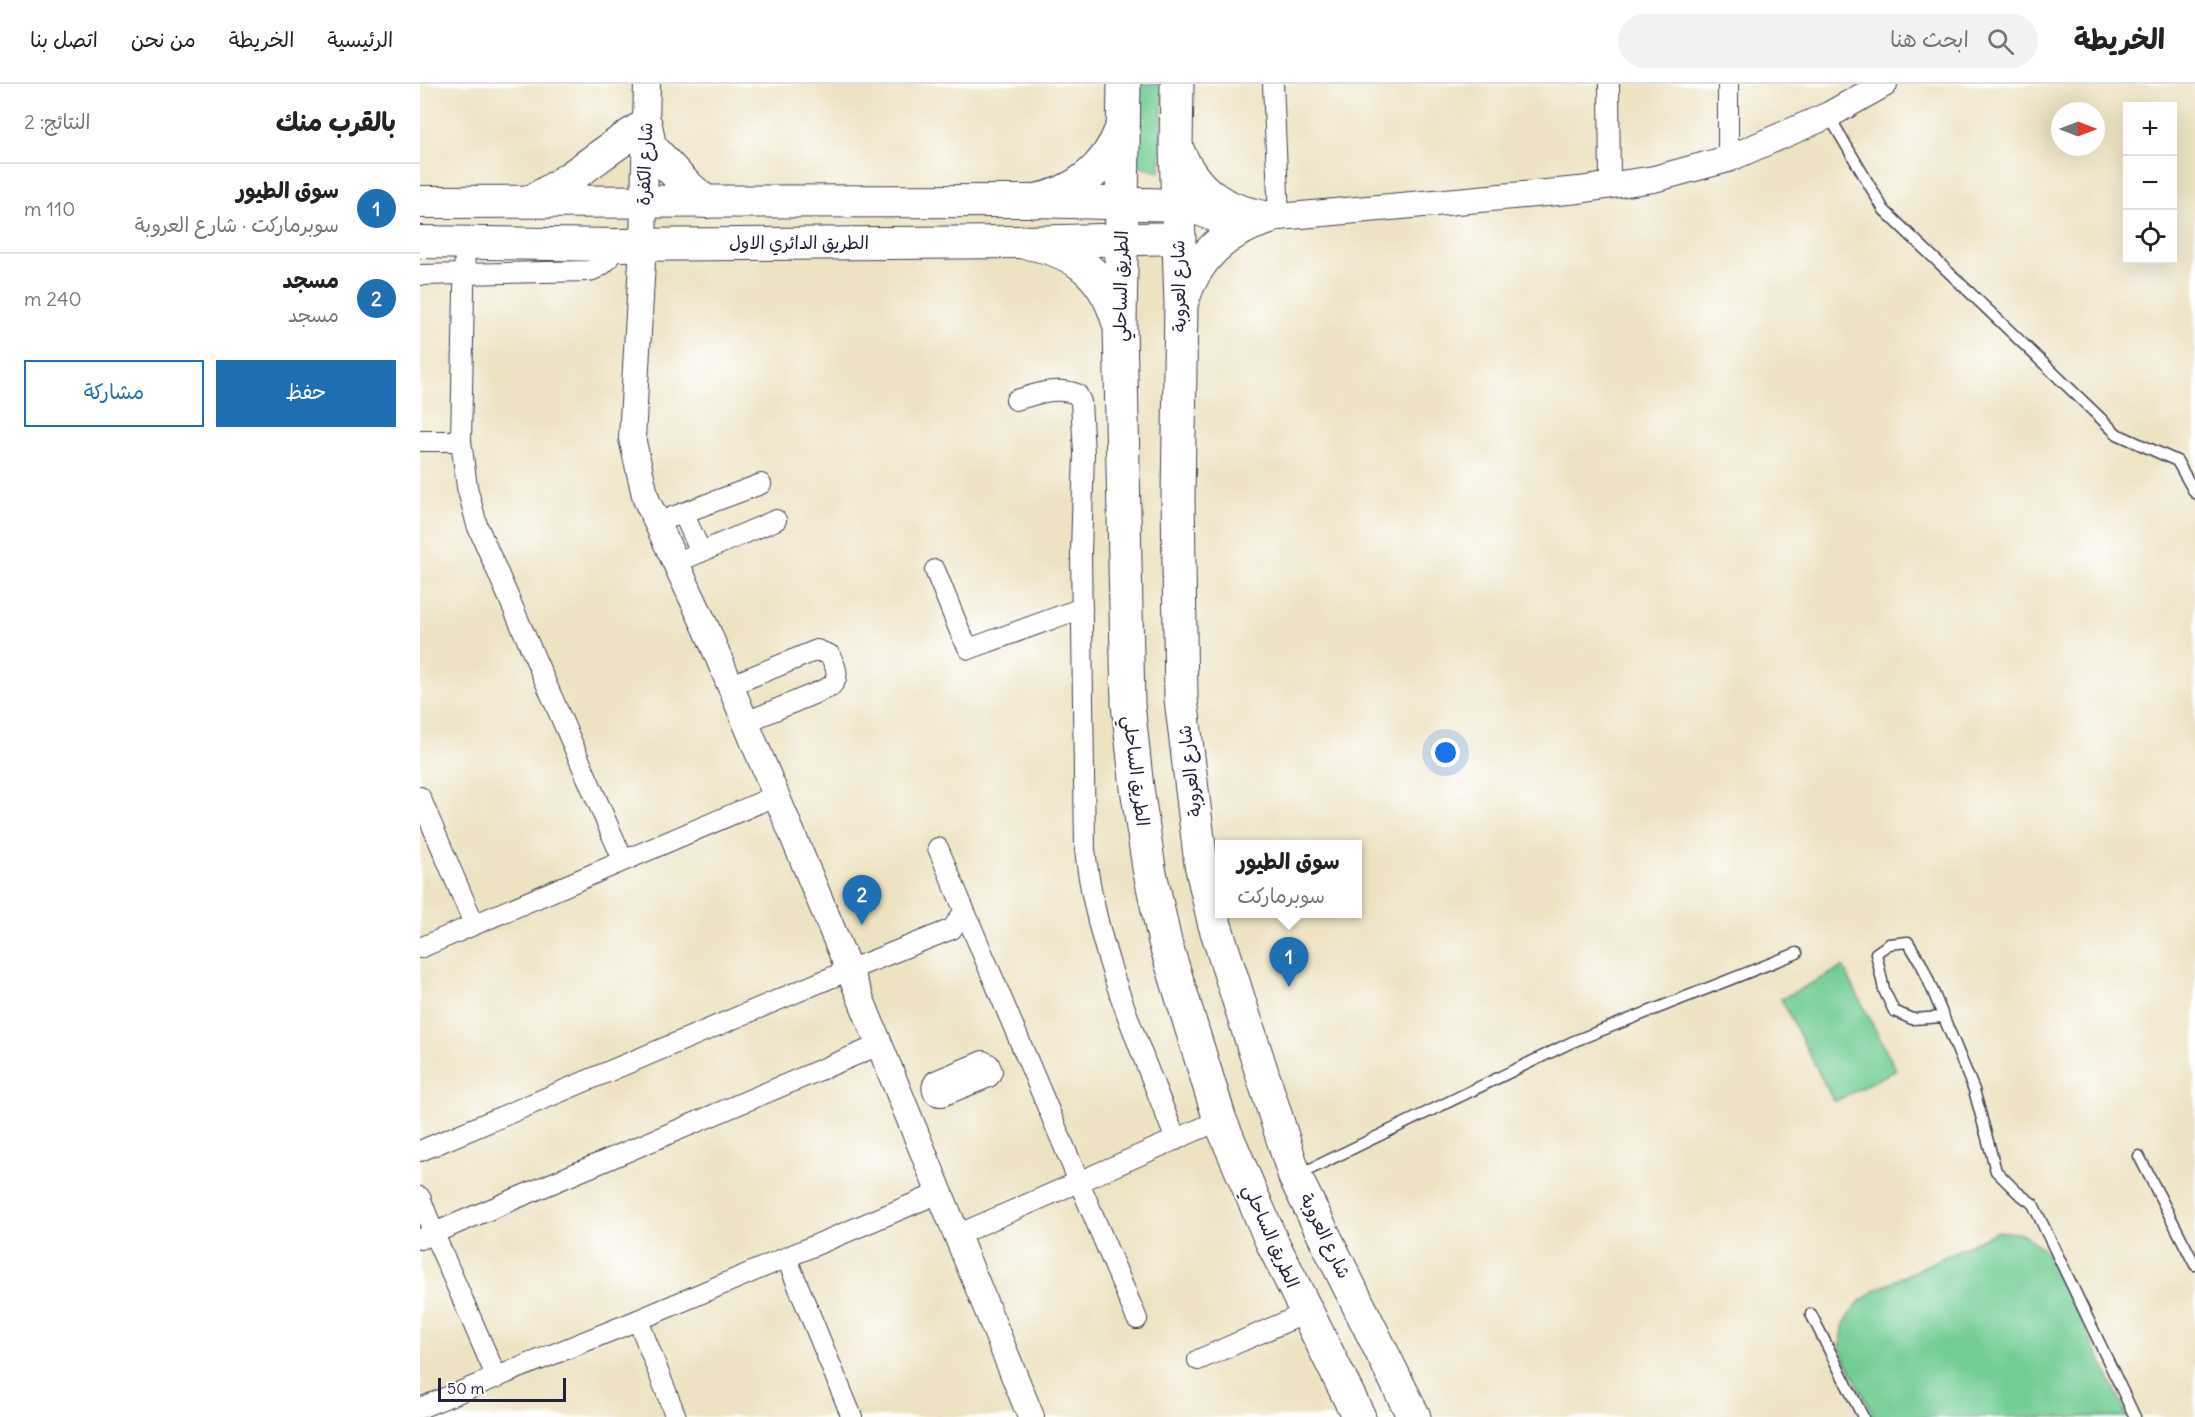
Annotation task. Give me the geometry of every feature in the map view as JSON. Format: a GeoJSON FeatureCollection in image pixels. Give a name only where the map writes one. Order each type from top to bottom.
{"type":"FeatureCollection","features":[{"type":"Feature","properties":{"kind":"highway","name":"الطريق الساحلي"},"geometry":{"type":"LineString","coordinates":[[1124,84],[1120,326],[1128,704],[1149,868],[1165,942],[1220,1120],[1271,1239],[1359,1417]]}},
{"type":"Feature","properties":{"kind":"highway","name":"شارع العروبة"},"geometry":{"type":"LineString","coordinates":[[1178,84],[1176,146],[1180,305],[1178,498],[1181,699],[1202,864],[1214,922],[1295,1177],[1414,1417]]}},
{"type":"Feature","properties":{"kind":"highway"},"geometry":{"type":"LineString","coordinates":[[1034,201],[1064,193],[1091,176],[1111,152],[1124,123]]}},
{"type":"Feature","properties":{"kind":"highway"},"geometry":{"type":"LineString","coordinates":[[1176,146],[1195,182],[1210,197],[1228,208],[1247,215],[1274,217]]}},
{"type":"Feature","properties":{"kind":"highway"},"geometry":{"type":"LineString","coordinates":[[1180,305],[1194,271],[1218,243],[1233,232],[1274,217]]}},
{"type":"Feature","properties":{"kind":"highway"},"geometry":{"type":"LineString","coordinates":[[1022,242],[1042,244],[1061,251],[1086,267],[1105,290],[1120,326]]}},
{"type":"Feature","properties":{"kind":"highway"},"geometry":{"type":"LineString","coordinates":[[1127,668],[1139,678],[1156,682],[1170,679],[1181,671]]}},
{"type":"Feature","properties":{"kind":"highway"},"geometry":{"type":"LineString","coordinates":[[1135,767],[1143,761],[1163,756],[1180,758],[1188,762]]}},
{"type":"Feature","properties":{"kind":"main road"},"geometry":{"type":"LineString","coordinates":[[528,203],[566,182],[618,141],[646,125],[650,146],[685,184],[706,202]]}},
{"type":"Feature","properties":{"kind":"main road"},"geometry":{"type":"LineString","coordinates":[[420,202],[1034,201],[1179,205]]}},
{"type":"Feature","properties":{"kind":"main road","name":"الطريق الدائري الاول"},"geometry":{"type":"LineString","coordinates":[[420,242],[630,244],[1022,242],[1179,238]]}},
{"type":"Feature","properties":{"kind":"street","name":"شارع الكفرة"},"geometry":{"type":"LineString","coordinates":[[647,84],[643,202],[630,244],[632,438],[643,490],[706,630],[849,970],[1031,1417]]}},
{"type":"Feature","properties":{"kind":"street"},"geometry":{"type":"LineString","coordinates":[[1273,84],[1274,217]]}},
{"type":"Feature","properties":{"kind":"street"},"geometry":{"type":"LineString","coordinates":[[1609,84],[1610,185]]}},
{"type":"Feature","properties":{"kind":"street"},"geometry":{"type":"LineString","coordinates":[[1728,84],[1728,159]]}},
{"type":"Feature","properties":{"kind":"street"},"geometry":{"type":"LineString","coordinates":[[1179,205],[1216,219],[1274,217],[1579,190],[1654,179],[1728,159],[1829,116],[1857,91],[1884,84]]}},
{"type":"Feature","properties":{"kind":"street"},"geometry":{"type":"LineString","coordinates":[[1179,238],[1216,219]]}},
{"type":"Feature","properties":{"kind":"street"},"geometry":{"type":"LineString","coordinates":[[465,242],[461,441],[467,487],[477,525],[623,860]]}},
{"type":"Feature","properties":{"kind":"street"},"geometry":{"type":"LineString","coordinates":[[420,275],[589,271],[605,263],[630,244]]}},
{"type":"Feature","properties":{"kind":"street"},"geometry":{"type":"LineString","coordinates":[[1016,400],[1054,390],[1066,390],[1077,394],[1081,402],[1084,453],[1081,552],[1085,849],[1088,880],[1104,945],[1127,1014],[1176,1140]]}},
{"type":"Feature","properties":{"kind":"street"},"geometry":{"type":"LineString","coordinates":[[420,441],[461,441]]}},
{"type":"Feature","properties":{"kind":"street"},"geometry":{"type":"LineString","coordinates":[[656,523],[761,484]]}},
{"type":"Feature","properties":{"kind":"street"},"geometry":{"type":"LineString","coordinates":[[683,513],[701,552]]}},
{"type":"Feature","properties":{"kind":"street"},"geometry":{"type":"LineString","coordinates":[[675,563],[776,520]]}},
{"type":"Feature","properties":{"kind":"street"},"geometry":{"type":"LineString","coordinates":[[935,570],[969,649],[1082,608]]}},
{"type":"Feature","properties":{"kind":"street"},"geometry":{"type":"LineString","coordinates":[[729,686],[817,650],[830,655],[837,672],[836,681],[830,687],[744,723]]}},
{"type":"Feature","properties":{"kind":"street"},"geometry":{"type":"LineString","coordinates":[[420,948],[775,796]]}},
{"type":"Feature","properties":{"kind":"street"},"geometry":{"type":"LineString","coordinates":[[420,797],[474,924]]}},
{"type":"Feature","properties":{"kind":"street"},"geometry":{"type":"LineString","coordinates":[[938,848],[1137,1319]]}},
{"type":"Feature","properties":{"kind":"street"},"geometry":{"type":"LineString","coordinates":[[420,1151],[849,970],[952,929],[964,912]]}},
{"type":"Feature","properties":{"kind":"street"},"geometry":{"type":"LineString","coordinates":[[427,1237],[879,1045]]}},
{"type":"Feature","properties":{"kind":"street"},"geometry":{"type":"LineString","coordinates":[[903,1104],[933,1091]]}},
{"type":"Feature","properties":{"kind":"street"},"geometry":{"type":"LineString","coordinates":[[957,1235],[1220,1120]]}},
{"type":"Feature","properties":{"kind":"street"},"geometry":{"type":"LineString","coordinates":[[420,1408],[787,1259],[939,1193]]}},
{"type":"Feature","properties":{"kind":"street"},"geometry":{"type":"LineString","coordinates":[[420,1197],[427,1237],[497,1378]]}},
{"type":"Feature","properties":{"kind":"street"},"geometry":{"type":"LineString","coordinates":[[787,1259],[852,1417]]}},
{"type":"Feature","properties":{"kind":"street"},"geometry":{"type":"LineString","coordinates":[[1197,1360],[1306,1313]]}},
{"type":"Feature","properties":{"kind":"street"},"geometry":{"type":"LineString","coordinates":[[638,1320],[676,1417]]}},
{"type":"Feature","properties":{"kind":"lane"},"geometry":{"type":"LineString","coordinates":[[1829,116],[1884,210],[2116,434],[2177,461],[2195,493]]}},
{"type":"Feature","properties":{"kind":"lane"},"geometry":{"type":"LineString","coordinates":[[1944,1017],[1912,1019],[1894,1011],[1884,990],[1876,953],[1889,944],[1908,942],[1922,964],[1944,1017],[1974,1090],[1996,1171],[2033,1204],[2135,1417]]}},
{"type":"Feature","properties":{"kind":"lane"},"geometry":{"type":"LineString","coordinates":[[1295,1177],[1572,1042],[1797,952]]}},
{"type":"Feature","properties":{"kind":"lane"},"geometry":{"type":"LineString","coordinates":[[2139,1155],[2195,1265]]}},
{"type":"Feature","properties":{"kind":"lane"},"geometry":{"type":"LineString","coordinates":[[1811,1314],[1863,1417]]}},
{"type":"Feature","properties":{"kind":"green space"},"geometry":{"type":"Polygon","coordinates":[[[1138,84],[1163,84],[1160,172],[1137,165],[1138,84]]]}},
{"type":"Feature","properties":{"kind":"green space"},"geometry":{"type":"Polygon","coordinates":[[[1843,967],[1896,1070],[1834,1102],[1781,999],[1843,967]]]}},
{"type":"Feature","properties":{"kind":"green space"},"geometry":{"type":"Polygon","coordinates":[[[1998,1231],[2023,1234],[2043,1249],[2055,1267],[2128,1417],[1874,1417],[1840,1349],[1844,1323],[1858,1303],[1879,1288],[1998,1231]]]}},
{"type":"Feature","properties":{"kind":"place","name":"مسجد"},"geometry":{"type":"Point","coordinates":[862,925]}},
{"type":"Feature","properties":{"kind":"place","name":"سوق الطيور"},"geometry":{"type":"Point","coordinates":[1289,987]}}]}
